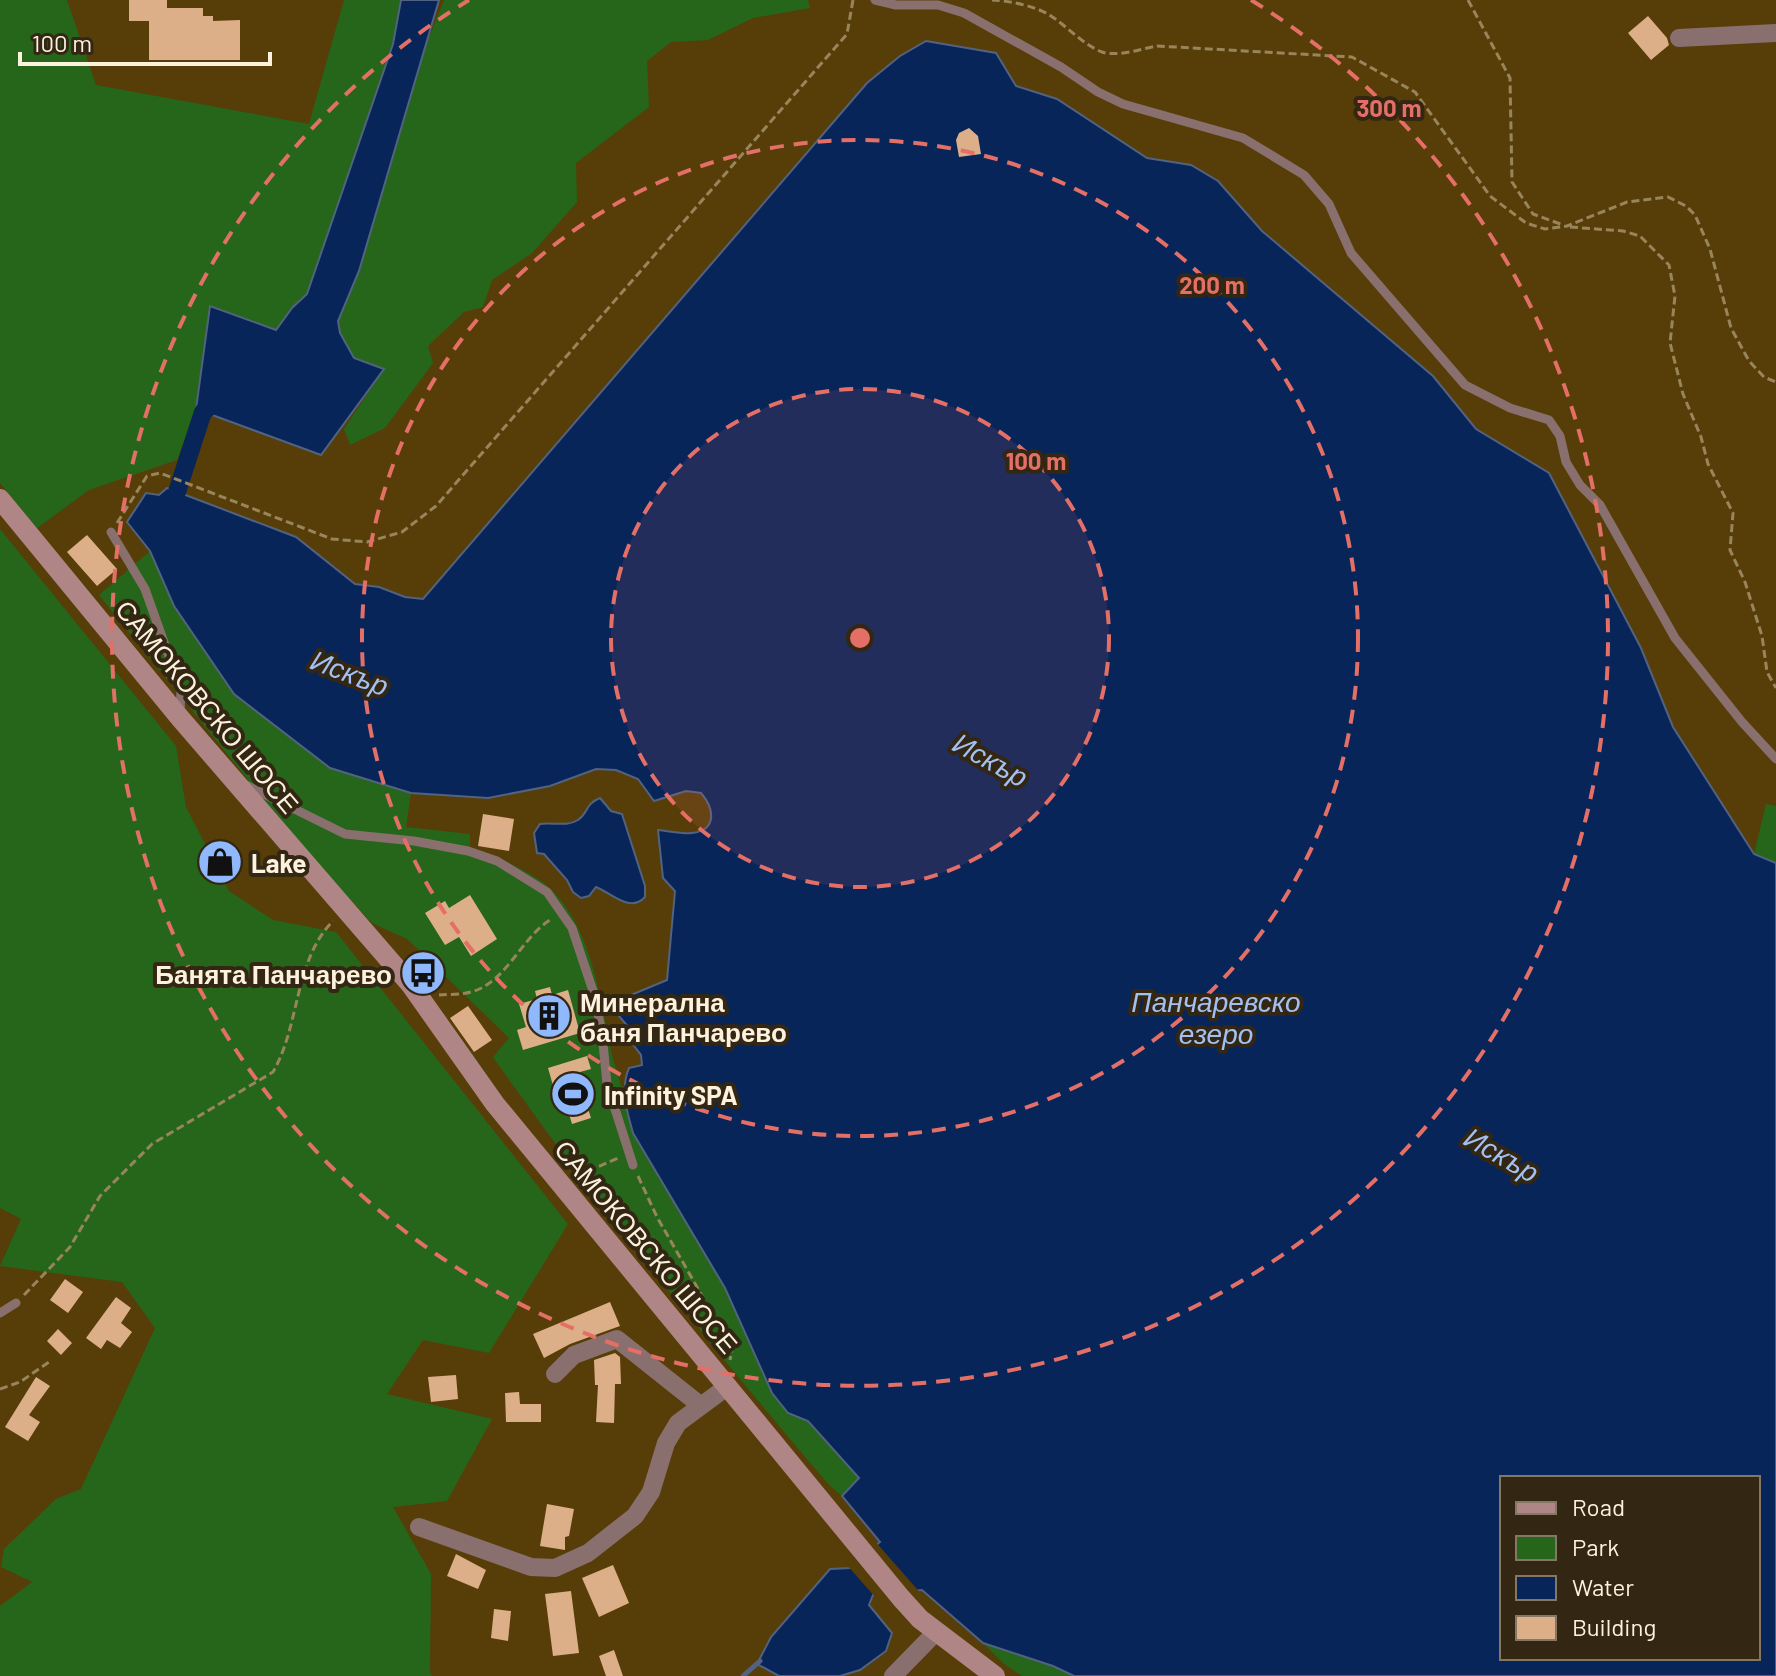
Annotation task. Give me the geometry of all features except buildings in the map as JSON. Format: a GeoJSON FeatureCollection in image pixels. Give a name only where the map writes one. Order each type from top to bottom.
{"type":"FeatureCollection","features":[{"type":"Feature","properties":{"kind":"main road","name":"САМОКОВСКО ШОСЕ"},"geometry":{"type":"LineString","coordinates":[[0,499],[180,718],[420,997],[495,1104],[860,1550],[901,1598],[936,1632],[995,1676]]}},
{"type":"Feature","properties":{"kind":"street"},"geometry":{"type":"LineString","coordinates":[[1679,38],[1776,33]]}},
{"type":"Feature","properties":{"kind":"street"},"geometry":{"type":"LineString","coordinates":[[555,1374],[574,1355],[617,1339],[700,1405]]}},
{"type":"Feature","properties":{"kind":"street"},"geometry":{"type":"LineString","coordinates":[[419,1527],[531,1567],[555,1568],[588,1553],[635,1516],[651,1492],[666,1443],[678,1423],[728,1386]]}},
{"type":"Feature","properties":{"kind":"street"},"geometry":{"type":"LineString","coordinates":[[893,1676],[936,1632]]}},
{"type":"Feature","properties":{"kind":"lane"},"geometry":{"type":"LineString","coordinates":[[875,0],[896,5],[938,5],[964,13],[1123,104],[1243,138],[1304,175],[1329,204],[1351,253],[1465,385],[1510,408],[1549,420],[1560,436],[1566,462],[1580,485],[1600,505],[1675,638],[1776,759]]}},
{"type":"Feature","properties":{"kind":"lane"},"geometry":{"type":"LineString","coordinates":[[111,532],[145,589],[181,690],[180,718]]}},
{"type":"Feature","properties":{"kind":"lane"},"geometry":{"type":"LineString","coordinates":[[231,777],[345,834],[414,841],[468,851],[497,861],[547,892],[572,928],[594,994],[607,1084],[633,1165]]}},
{"type":"Feature","properties":{"kind":"lane"},"geometry":{"type":"LineString","coordinates":[[0,1313],[16,1303]]}},
{"type":"Feature","properties":{"kind":"path"},"geometry":{"type":"LineString","coordinates":[[111,532],[147,476],[160,473],[332,539],[367,542],[402,532],[446,495],[847,34],[853,0]]}},
{"type":"Feature","properties":{"kind":"path"},"geometry":{"type":"LineString","coordinates":[[992,0],[1007,1],[1050,14],[1070,33],[1104,53],[1157,46],[1352,57],[1415,92],[1490,196],[1526,223],[1545,229],[1567,226],[1623,231],[1640,236],[1669,265],[1675,296],[1670,343],[1683,394],[1701,437],[1708,464],[1733,513],[1730,550],[1745,582],[1762,636],[1767,672],[1776,688]]}},
{"type":"Feature","properties":{"kind":"path"},"geometry":{"type":"LineString","coordinates":[[1468,0],[1510,78],[1512,182],[1533,214],[1567,226],[1627,202],[1668,197],[1686,206],[1695,215],[1710,249],[1731,328],[1749,361],[1764,377],[1776,382]]}},
{"type":"Feature","properties":{"kind":"path"},"geometry":{"type":"LineString","coordinates":[[420,997],[473,992],[489,982],[519,952],[530,936],[562,913]]}},
{"type":"Feature","properties":{"kind":"path"},"geometry":{"type":"LineString","coordinates":[[16,1303],[70,1247],[100,1196],[152,1144],[273,1072],[284,1048],[319,935]]}},
{"type":"Feature","properties":{"kind":"path"},"geometry":{"type":"LineString","coordinates":[[561,1183],[629,1153]]}},
{"type":"Feature","properties":{"kind":"path"},"geometry":{"type":"LineString","coordinates":[[633,1165],[657,1217],[725,1336]]}},
{"type":"Feature","properties":{"kind":"path"},"geometry":{"type":"LineString","coordinates":[[0,1389],[20,1382],[52,1360]]}},
{"type":"Feature","properties":{"kind":"green space"},"geometry":{"type":"Polygon","coordinates":[[[0,0],[67,0],[96,85],[309,124],[344,0],[401,0],[393,44],[307,294],[292,308],[277,330],[210,307],[196,409],[177,460],[89,490],[37,528],[0,483],[0,0]]]}},
{"type":"Feature","properties":{"kind":"green space"},"geometry":{"type":"Polygon","coordinates":[[[444,0],[808,0],[810,8],[753,18],[708,40],[671,42],[647,61],[649,107],[576,163],[577,202],[532,253],[492,280],[483,307],[464,312],[428,346],[433,363],[385,428],[350,445],[344,429],[384,369],[304,340],[342,308],[359,271],[422,55],[444,0]]]}},
{"type":"Feature","properties":{"kind":"green space"},"geometry":{"type":"Polygon","coordinates":[[[0,529],[176,746],[186,807],[229,891],[273,920],[336,932],[568,1224],[489,1353],[423,1340],[387,1394],[492,1419],[447,1501],[393,1507],[431,1574],[432,1676],[0,1676],[0,1606],[32,1582],[1,1567],[4,1549],[56,1499],[81,1489],[155,1328],[122,1282],[0,1266],[21,1219],[0,1208],[0,529]]]}},
{"type":"Feature","properties":{"kind":"green space"},"geometry":{"type":"Polygon","coordinates":[[[150,551],[174,606],[234,694],[330,768],[411,793],[406,827],[470,834],[470,847],[525,871],[552,890],[566,907],[586,945],[627,1111],[725,1288],[772,1393],[788,1413],[807,1421],[859,1478],[842,1496],[830,1486],[699,1329],[533,1113],[493,1057],[509,1038],[407,939],[372,923],[306,852],[99,595],[150,551]]]}},
{"type":"Feature","properties":{"kind":"green space"},"geometry":{"type":"Polygon","coordinates":[[[1766,804],[1776,806],[1776,863],[1754,854],[1766,804]]]}},
{"type":"Feature","properties":{"kind":"green space"},"geometry":{"type":"Polygon","coordinates":[[[983,1643],[1074,1676],[1022,1676],[1004,1664],[983,1643]]]}},
{"type":"Feature","properties":{"kind":"water"},"geometry":{"type":"Polygon","coordinates":[[[401,0],[439,0],[359,271],[338,321],[340,333],[354,358],[384,369],[321,455],[196,409],[210,306],[276,330],[307,294],[393,44],[401,0]]]}},
{"type":"Feature","properties":{"kind":"water","name":"Панчаревско езеро"},"geometry":{"type":"Polygon","coordinates":[[[926,41],[996,53],[1016,86],[1057,99],[1147,158],[1191,165],[1218,181],[1262,231],[1433,376],[1476,429],[1549,473],[1641,648],[1673,727],[1754,854],[1776,863],[1776,1676],[1074,1676],[983,1643],[922,1590],[873,1595],[869,1605],[892,1633],[886,1651],[860,1670],[840,1676],[779,1676],[757,1664],[771,1637],[830,1569],[850,1568],[880,1542],[842,1496],[859,1478],[808,1421],[788,1413],[772,1393],[725,1288],[633,1133],[625,1100],[629,1068],[642,1065],[641,1055],[631,1042],[630,1029],[619,1016],[616,1004],[667,980],[675,891],[663,878],[658,830],[700,831],[710,823],[709,805],[701,793],[686,791],[654,801],[638,779],[616,770],[596,769],[550,786],[488,798],[411,793],[330,768],[234,694],[174,606],[150,551],[127,522],[146,493],[159,495],[167,488],[296,537],[355,584],[423,599],[867,83],[900,56],[926,41]]]}},
{"type":"Feature","properties":{"kind":"water"},"geometry":{"type":"Polygon","coordinates":[[[600,798],[611,811],[622,814],[645,886],[645,897],[639,901],[627,903],[596,887],[589,896],[581,898],[544,854],[537,853],[534,833],[540,824],[574,822],[600,798]]]}},
{"type":"Feature","properties":{"kind":"pier"},"geometry":{"type":"Polygon","coordinates":[[[873,1539],[924,1597],[876,1598],[846,1564],[873,1539]]]}},
{"type":"Feature","properties":{"kind":"waterway"},"geometry":{"type":"LineString","coordinates":[[177,492],[203,412],[223,396]]}},
{"type":"Feature","properties":{"kind":"waterway"},"geometry":{"type":"LineString","coordinates":[[743,1676],[760,1661]]}},
{"type":"Feature","properties":{"kind":"place","name":"Lake"},"geometry":{"type":"Point","coordinates":[220,862]}},
{"type":"Feature","properties":{"kind":"place","name":"Банята Панчарево"},"geometry":{"type":"Point","coordinates":[423,973]}},
{"type":"Feature","properties":{"kind":"place","name":"Минерална баня Панчарево"},"geometry":{"type":"Point","coordinates":[549,1016]}},
{"type":"Feature","properties":{"kind":"place","name":"Infinity SPA"},"geometry":{"type":"Point","coordinates":[573,1094]}},
{"type":"Feature","properties":{"kind":"water label","name":"Искър"},"geometry":{"type":"Point","coordinates":[350,672]}},
{"type":"Feature","properties":{"kind":"water label","name":"Искър"},"geometry":{"type":"Point","coordinates":[991,759]}},
{"type":"Feature","properties":{"kind":"water label","name":"Искър"},"geometry":{"type":"Point","coordinates":[1502,1154]}}]}
